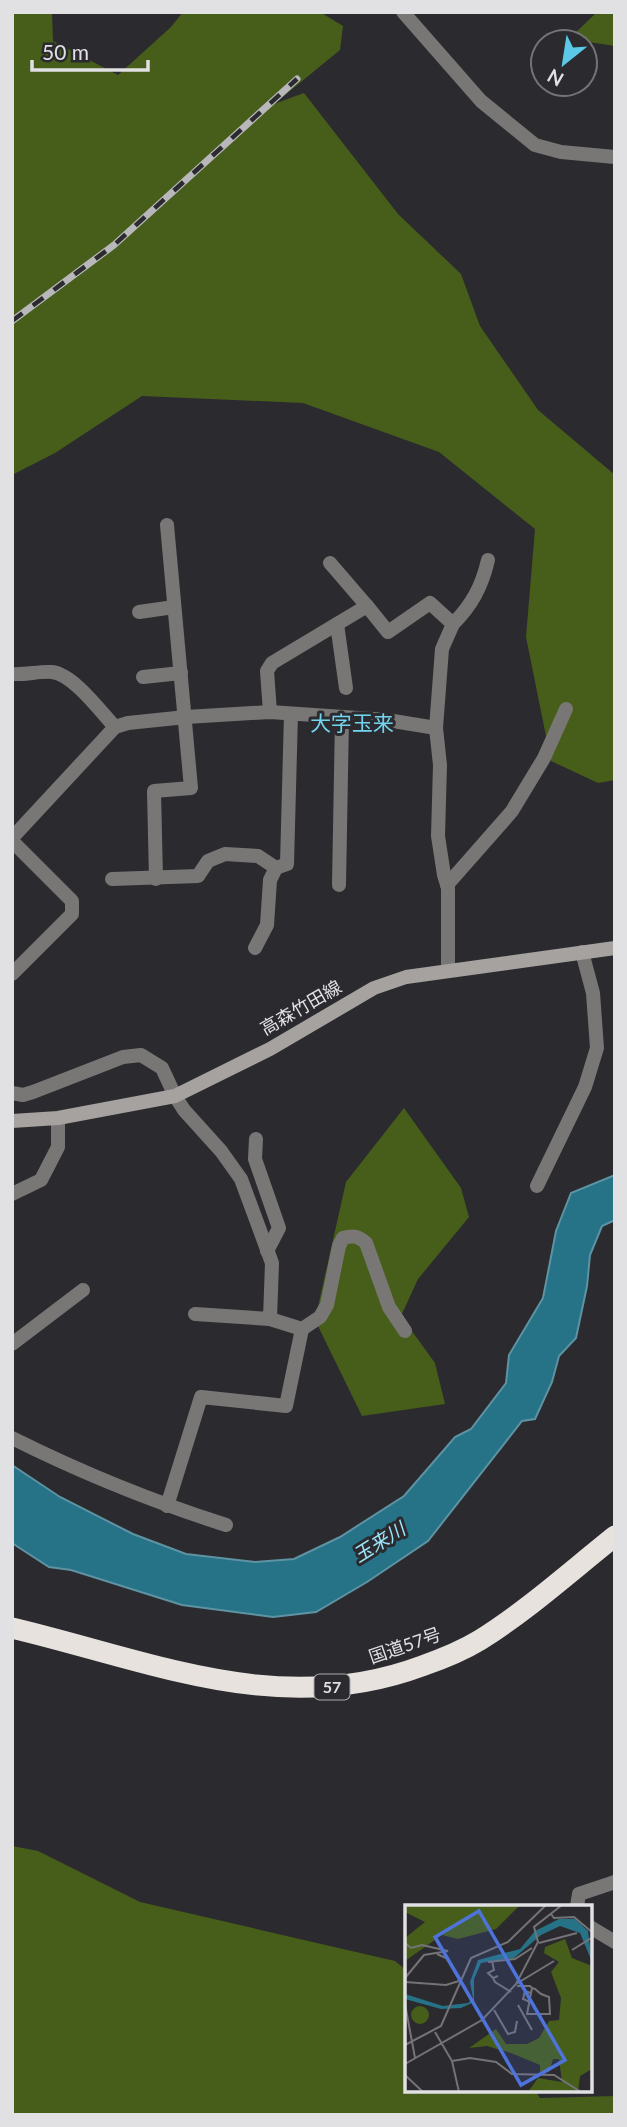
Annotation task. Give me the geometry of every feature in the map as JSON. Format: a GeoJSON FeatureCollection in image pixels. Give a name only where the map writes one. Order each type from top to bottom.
{"type":"FeatureCollection","features":[{"type":"Feature","properties":{"kind":"highway","name":"国道57号"},"geometry":{"type":"LineString","coordinates":[[12,1628],[225,1682],[282,1689],[379,1681],[446,1657],[478,1641],[506,1623],[615,1536]]}},
{"type":"Feature","properties":{"kind":"main road","name":"高森竹田線"},"geometry":{"type":"LineString","coordinates":[[12,1121],[58,1118],[174,1096],[270,1049],[374,988],[406,976],[615,948]]}},
{"type":"Feature","properties":{"kind":"street"},"geometry":{"type":"LineString","coordinates":[[403,12],[481,101],[535,145],[561,152],[615,157]]}},
{"type":"Feature","properties":{"kind":"street"},"geometry":{"type":"LineString","coordinates":[[156,878],[154,791],[191,788],[187,718],[167,525]]}},
{"type":"Feature","properties":{"kind":"street"},"geometry":{"type":"LineString","coordinates":[[448,971],[447,885],[438,836],[440,765],[436,728],[442,649],[453,624],[476,595],[488,560]]}},
{"type":"Feature","properties":{"kind":"street"},"geometry":{"type":"LineString","coordinates":[[330,562],[388,632],[430,603],[453,624]]}},
{"type":"Feature","properties":{"kind":"street"},"geometry":{"type":"LineString","coordinates":[[270,712],[267,671],[272,663],[367,606]]}},
{"type":"Feature","properties":{"kind":"street"},"geometry":{"type":"LineString","coordinates":[[139,612],[174,607]]}},
{"type":"Feature","properties":{"kind":"street"},"geometry":{"type":"LineString","coordinates":[[337,624],[346,688]]}},
{"type":"Feature","properties":{"kind":"street"},"geometry":{"type":"LineString","coordinates":[[12,674],[54,672],[72,681],[115,727]]}},
{"type":"Feature","properties":{"kind":"street"},"geometry":{"type":"LineString","coordinates":[[143,677],[181,673]]}},
{"type":"Feature","properties":{"kind":"street"},"geometry":{"type":"LineString","coordinates":[[447,885],[512,811],[544,758],[566,709]]}},
{"type":"Feature","properties":{"kind":"street"},"geometry":{"type":"LineString","coordinates":[[12,974],[72,914],[72,901],[12,839],[115,727],[128,723],[270,712],[387,720],[436,728]]}},
{"type":"Feature","properties":{"kind":"street"},"geometry":{"type":"LineString","coordinates":[[255,948],[267,925],[270,880],[276,868],[287,864],[291,714]]}},
{"type":"Feature","properties":{"kind":"street"},"geometry":{"type":"LineString","coordinates":[[339,884],[342,719]]}},
{"type":"Feature","properties":{"kind":"street"},"geometry":{"type":"LineString","coordinates":[[112,879],[198,876],[208,861],[225,855],[258,856],[276,868]]}},
{"type":"Feature","properties":{"kind":"street"},"geometry":{"type":"LineString","coordinates":[[537,1186],[585,1087],[597,1048],[593,993],[582,952]]}},
{"type":"Feature","properties":{"kind":"street"},"geometry":{"type":"LineString","coordinates":[[12,1093],[23,1095],[123,1057],[141,1055],[162,1068],[174,1096],[241,1179],[272,1263],[270,1320]]}},
{"type":"Feature","properties":{"kind":"street"},"geometry":{"type":"LineString","coordinates":[[12,1195],[41,1180],[58,1147],[58,1118]]}},
{"type":"Feature","properties":{"kind":"street"},"geometry":{"type":"LineString","coordinates":[[256,1139],[255,1159],[278,1228],[267,1251]]}},
{"type":"Feature","properties":{"kind":"street"},"geometry":{"type":"LineString","coordinates":[[167,1506],[201,1396],[286,1406],[302,1329],[320,1317],[327,1306],[339,1246],[344,1238],[358,1236],[366,1243],[389,1307],[405,1331]]}},
{"type":"Feature","properties":{"kind":"street"},"geometry":{"type":"LineString","coordinates":[[12,1344],[83,1290]]}},
{"type":"Feature","properties":{"kind":"street"},"geometry":{"type":"LineString","coordinates":[[195,1314],[270,1320],[302,1329]]}},
{"type":"Feature","properties":{"kind":"street"},"geometry":{"type":"LineString","coordinates":[[12,1438],[66,1465],[167,1506],[226,1525]]}},
{"type":"Feature","properties":{"kind":"street"},"geometry":{"type":"LineString","coordinates":[[577,1905],[579,1894],[615,1882]]}},
{"type":"Feature","properties":{"kind":"street"},"geometry":{"type":"LineString","coordinates":[[592,1928],[615,1942]]}},
{"type":"Feature","properties":{"kind":"green space"},"geometry":{"type":"Polygon","coordinates":[[[12,12],[52,12],[53,41],[118,75],[171,27],[183,12],[320,12],[343,26],[340,50],[274,104],[304,93],[398,214],[461,274],[480,326],[538,410],[615,475],[615,780],[598,783],[551,761],[526,637],[535,529],[439,452],[303,403],[142,396],[55,453],[12,475],[12,12]]]}},
{"type":"Feature","properties":{"kind":"green space"},"geometry":{"type":"Polygon","coordinates":[[[597,12],[615,12],[615,46],[599,44],[599,28],[580,28],[597,12]]]}},
{"type":"Feature","properties":{"kind":"green space"},"geometry":{"type":"Polygon","coordinates":[[[404,1108],[461,1188],[469,1217],[418,1279],[401,1316],[435,1363],[445,1404],[362,1416],[315,1320],[346,1182],[404,1108]]]}},
{"type":"Feature","properties":{"kind":"green space"},"geometry":{"type":"Polygon","coordinates":[[[12,1846],[38,1851],[140,1902],[395,1961],[405,1969],[405,2092],[536,2092],[540,2098],[615,2096],[615,2115],[12,2115],[12,1846]]]}},
{"type":"Feature","properties":{"kind":"water","name":"玉来川"},"geometry":{"type":"Polygon","coordinates":[[[615,1175],[615,1220],[602,1226],[590,1255],[587,1286],[576,1338],[559,1356],[552,1382],[535,1419],[522,1421],[428,1541],[367,1582],[316,1612],[273,1617],[182,1605],[71,1570],[49,1567],[12,1543],[12,1465],[60,1497],[133,1534],[186,1554],[255,1562],[294,1559],[340,1537],[404,1496],[455,1437],[471,1429],[506,1383],[509,1355],[543,1298],[556,1231],[571,1193],[615,1175]]]}},
{"type":"Feature","properties":{"kind":"railway"},"geometry":{"type":"LineString","coordinates":[[12,321],[114,245],[297,79]]}},
{"type":"Feature","properties":{"kind":"district","name":"大字玉来"},"geometry":{"type":"Point","coordinates":[352,724]}}]}
